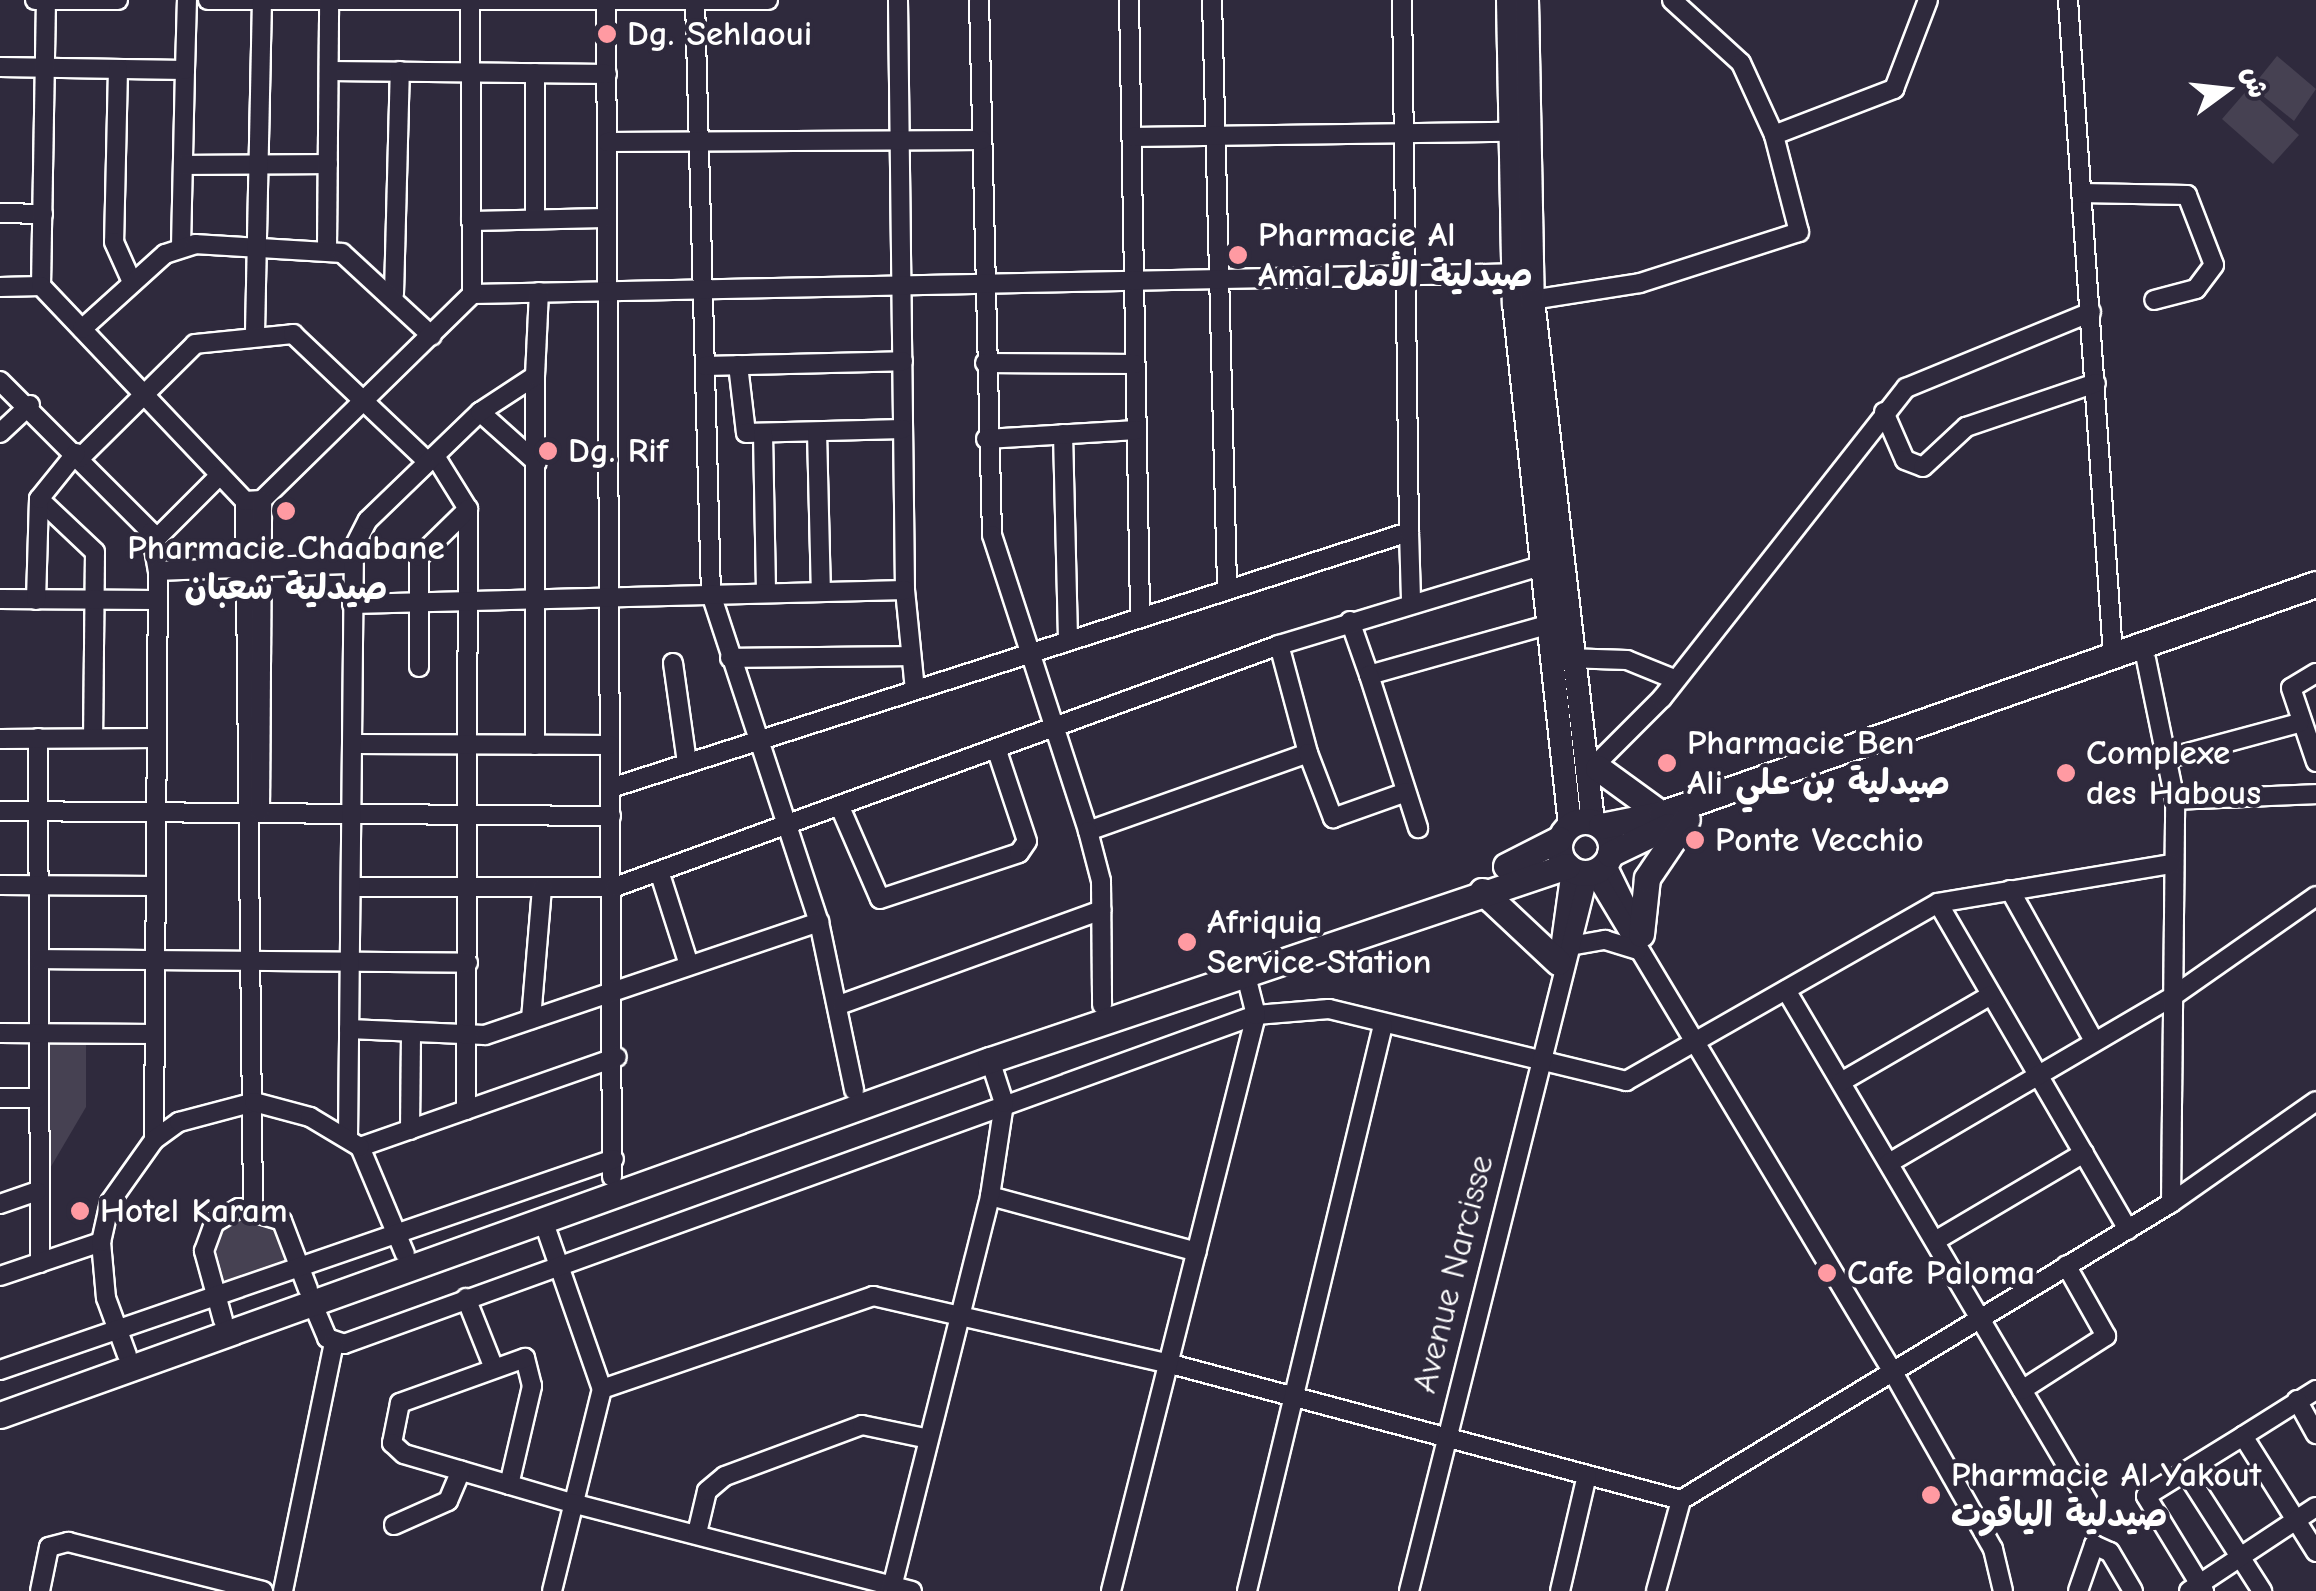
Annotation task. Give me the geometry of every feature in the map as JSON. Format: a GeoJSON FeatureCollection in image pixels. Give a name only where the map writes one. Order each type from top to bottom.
{"type":"FeatureCollection","features":[{"type":"Feature","properties":{"kind":"highway"},"geometry":{"type":"LineString","coordinates":[[0,1401],[123,1343],[223,1320],[307,1285],[405,1254],[613,1168],[854,1090],[1512,864],[1581,828],[1661,814],[2316,584]]}},
{"type":"Feature","properties":{"kind":"highway"},"geometry":{"type":"LineString","coordinates":[[0,1415],[307,1285],[543,1220],[990,1060],[1482,891],[1589,866],[1687,820],[2316,600]]}},
{"type":"Feature","properties":{"kind":"highway"},"geometry":{"type":"LineString","coordinates":[[1591,771],[1661,814]]}},
{"type":"Feature","properties":{"kind":"highway"},"geometry":{"type":"LineString","coordinates":[[1641,943],[1647,878],[1687,820]]}},
{"type":"Feature","properties":{"kind":"highway"},"geometry":{"type":"LineString","coordinates":[[1581,828],[1589,866]]}},
{"type":"Feature","properties":{"kind":"highway"},"geometry":{"type":"LineString","coordinates":[[1581,828],[1589,866]]}},
{"type":"Feature","properties":{"kind":"highway"},"geometry":{"type":"LineString","coordinates":[[1482,891],[1562,960]]}},
{"type":"Feature","properties":{"kind":"main road"},"geometry":{"type":"LineString","coordinates":[[1508,0],[1508,132],[1581,828]]}},
{"type":"Feature","properties":{"kind":"main road"},"geometry":{"type":"LineString","coordinates":[[1522,274],[1527,0]]}},
{"type":"Feature","properties":{"kind":"main road"},"geometry":{"type":"LineString","coordinates":[[1552,562],[1550,624],[1591,771],[1581,828]]}},
{"type":"Feature","properties":{"kind":"street"},"geometry":{"type":"LineString","coordinates":[[35,0],[118,0]]}},
{"type":"Feature","properties":{"kind":"street"},"geometry":{"type":"LineString","coordinates":[[46,0],[41,286],[220,475],[254,500]]}},
{"type":"Feature","properties":{"kind":"street"},"geometry":{"type":"LineString","coordinates":[[181,244],[188,0]]}},
{"type":"Feature","properties":{"kind":"street"},"geometry":{"type":"LineString","coordinates":[[208,0],[768,0]]}},
{"type":"Feature","properties":{"kind":"street"},"geometry":{"type":"LineString","coordinates":[[255,333],[262,0]]}},
{"type":"Feature","properties":{"kind":"street"},"geometry":{"type":"LineString","coordinates":[[328,248],[329,0]]}},
{"type":"Feature","properties":{"kind":"street"},"geometry":{"type":"LineString","coordinates":[[898,0],[904,139],[905,590],[908,656],[915,690]]}},
{"type":"Feature","properties":{"kind":"street"},"geometry":{"type":"LineString","coordinates":[[979,0],[986,439],[995,560],[1088,831],[1101,910],[1102,1005]]}},
{"type":"Feature","properties":{"kind":"street"},"geometry":{"type":"LineString","coordinates":[[1129,0],[1140,612]]}},
{"type":"Feature","properties":{"kind":"street"},"geometry":{"type":"LineString","coordinates":[[1212,0],[1226,586]]}},
{"type":"Feature","properties":{"kind":"street"},"geometry":{"type":"LineString","coordinates":[[1402,0],[1411,601]]}},
{"type":"Feature","properties":{"kind":"street"},"geometry":{"type":"LineString","coordinates":[[1524,301],[1640,283],[1799,232],[1774,135],[1741,63],[1672,0]]}},
{"type":"Feature","properties":{"kind":"street"},"geometry":{"type":"LineString","coordinates":[[1774,135],[1894,89],[1928,0]]}},
{"type":"Feature","properties":{"kind":"street"},"geometry":{"type":"LineString","coordinates":[[2068,0],[2113,655]]}},
{"type":"Feature","properties":{"kind":"street"},"geometry":{"type":"LineString","coordinates":[[696,1],[710,594],[819,922],[842,1004],[854,1090]]}},
{"type":"Feature","properties":{"kind":"street"},"geometry":{"type":"LineString","coordinates":[[253,1206],[254,1102],[248,957],[253,811],[254,500],[370,401],[472,294],[470,2]]}},
{"type":"Feature","properties":{"kind":"street"},"geometry":{"type":"LineString","coordinates":[[0,1370],[123,1343],[213,1294],[307,1285],[396,1228],[613,1168],[617,1057],[610,745],[606,2]]}},
{"type":"Feature","properties":{"kind":"street"},"geometry":{"type":"LineString","coordinates":[[0,67],[185,70]]}},
{"type":"Feature","properties":{"kind":"street"},"geometry":{"type":"LineString","coordinates":[[118,69],[114,242],[132,282]]}},
{"type":"Feature","properties":{"kind":"street"},"geometry":{"type":"LineString","coordinates":[[330,71],[607,74]]}},
{"type":"Feature","properties":{"kind":"street"},"geometry":{"type":"LineString","coordinates":[[394,294],[400,71]]}},
{"type":"Feature","properties":{"kind":"street"},"geometry":{"type":"LineString","coordinates":[[536,73],[536,219]]}},
{"type":"Feature","properties":{"kind":"street"},"geometry":{"type":"LineString","coordinates":[[1132,137],[1508,132]]}},
{"type":"Feature","properties":{"kind":"street"},"geometry":{"type":"LineString","coordinates":[[608,142],[699,138],[982,140]]}},
{"type":"Feature","properties":{"kind":"street"},"geometry":{"type":"LineString","coordinates":[[183,165],[328,164]]}},
{"type":"Feature","properties":{"kind":"street"},"geometry":{"type":"LineString","coordinates":[[2081,193],[2187,195],[2214,265],[2196,289],[2154,300]]}},
{"type":"Feature","properties":{"kind":"street"},"geometry":{"type":"LineString","coordinates":[[0,213],[43,214]]}},
{"type":"Feature","properties":{"kind":"street"},"geometry":{"type":"LineString","coordinates":[[471,221],[606,218]]}},
{"type":"Feature","properties":{"kind":"street"},"geometry":{"type":"LineString","coordinates":[[82,329],[132,282],[181,244],[328,248],[394,294],[432,336]]}},
{"type":"Feature","properties":{"kind":"street"},"geometry":{"type":"LineString","coordinates":[[472,294],[902,281],[1404,280],[1522,274]]}},
{"type":"Feature","properties":{"kind":"street"},"geometry":{"type":"LineString","coordinates":[[0,287],[41,286]]}},
{"type":"Feature","properties":{"kind":"street"},"geometry":{"type":"LineString","coordinates":[[535,746],[539,292]]}},
{"type":"Feature","properties":{"kind":"street"},"geometry":{"type":"LineString","coordinates":[[1591,771],[1674,679],[1884,412],[1919,378],[2091,312]]}},
{"type":"Feature","properties":{"kind":"street"},"geometry":{"type":"LineString","coordinates":[[36,600],[39,499],[78,455],[196,344],[255,333],[302,336],[432,459],[468,508],[466,1110]]}},
{"type":"Feature","properties":{"kind":"street"},"geometry":{"type":"LineString","coordinates":[[705,366],[903,361]]}},
{"type":"Feature","properties":{"kind":"street"},"geometry":{"type":"LineString","coordinates":[[985,362],[1136,364]]}},
{"type":"Feature","properties":{"kind":"street"},"geometry":{"type":"LineString","coordinates":[[738,365],[740,424],[763,434],[904,429]]}},
{"type":"Feature","properties":{"kind":"street"},"geometry":{"type":"LineString","coordinates":[[405,1254],[354,1142],[349,1029],[354,886],[352,564],[368,520],[480,412],[536,376]]}},
{"type":"Feature","properties":{"kind":"street"},"geometry":{"type":"LineString","coordinates":[[0,382],[78,455],[154,541],[158,571],[152,960],[154,1140]]}},
{"type":"Feature","properties":{"kind":"street"},"geometry":{"type":"LineString","coordinates":[[1884,412],[1905,460],[1923,467],[1966,427],[2096,382]]}},
{"type":"Feature","properties":{"kind":"street"},"geometry":{"type":"LineString","coordinates":[[0,433],[30,406]]}},
{"type":"Feature","properties":{"kind":"street"},"geometry":{"type":"LineString","coordinates":[[480,412],[538,462]]}},
{"type":"Feature","properties":{"kind":"street"},"geometry":{"type":"LineString","coordinates":[[986,439],[1137,430]]}},
{"type":"Feature","properties":{"kind":"street"},"geometry":{"type":"LineString","coordinates":[[818,432],[821,592]]}},
{"type":"Feature","properties":{"kind":"street"},"geometry":{"type":"LineString","coordinates":[[763,434],[766,593]]}},
{"type":"Feature","properties":{"kind":"street"},"geometry":{"type":"LineString","coordinates":[[1063,434],[1068,637]]}},
{"type":"Feature","properties":{"kind":"street"},"geometry":{"type":"LineString","coordinates":[[154,541],[220,475]]}},
{"type":"Feature","properties":{"kind":"street"},"geometry":{"type":"LineString","coordinates":[[39,499],[96,552],[92,738]]}},
{"type":"Feature","properties":{"kind":"street"},"geometry":{"type":"LineString","coordinates":[[419,666],[418,557],[468,508]]}},
{"type":"Feature","properties":{"kind":"street"},"geometry":{"type":"LineString","coordinates":[[611,788],[1140,612],[1410,532]]}},
{"type":"Feature","properties":{"kind":"street"},"geometry":{"type":"LineString","coordinates":[[354,886],[614,886],[1055,730],[1279,645],[1411,601],[1552,562]]}},
{"type":"Feature","properties":{"kind":"street"},"geometry":{"type":"LineString","coordinates":[[158,571],[352,564]]}},
{"type":"Feature","properties":{"kind":"street"},"geometry":{"type":"LineString","coordinates":[[352,604],[536,604],[710,594],[905,590]]}},
{"type":"Feature","properties":{"kind":"street"},"geometry":{"type":"LineString","coordinates":[[0,599],[156,600]]}},
{"type":"Feature","properties":{"kind":"street"},"geometry":{"type":"LineString","coordinates":[[1350,621],[1418,828]]}},
{"type":"Feature","properties":{"kind":"street"},"geometry":{"type":"LineString","coordinates":[[1369,675],[1550,624]]}},
{"type":"Feature","properties":{"kind":"street"},"geometry":{"type":"LineString","coordinates":[[1279,645],[1308,753],[1333,818],[1406,792]]}},
{"type":"Feature","properties":{"kind":"street"},"geometry":{"type":"LineString","coordinates":[[730,658],[908,656]]}},
{"type":"Feature","properties":{"kind":"street"},"geometry":{"type":"LineString","coordinates":[[1562,658],[1627,660],[1674,679]]}},
{"type":"Feature","properties":{"kind":"street"},"geometry":{"type":"LineString","coordinates":[[2146,659],[2175,800],[2171,1203]]}},
{"type":"Feature","properties":{"kind":"street"},"geometry":{"type":"LineString","coordinates":[[673,664],[686,762]]}},
{"type":"Feature","properties":{"kind":"street"},"geometry":{"type":"LineString","coordinates":[[2315,758],[2299,723],[2291,688],[2316,672]]}},
{"type":"Feature","properties":{"kind":"street"},"geometry":{"type":"LineString","coordinates":[[2169,758],[2299,723]]}},
{"type":"Feature","properties":{"kind":"street"},"geometry":{"type":"LineString","coordinates":[[38,738],[40,1263]]}},
{"type":"Feature","properties":{"kind":"street"},"geometry":{"type":"LineString","coordinates":[[0,739],[155,738]]}},
{"type":"Feature","properties":{"kind":"street"},"geometry":{"type":"LineString","coordinates":[[354,744],[610,745]]}},
{"type":"Feature","properties":{"kind":"street"},"geometry":{"type":"LineString","coordinates":[[840,807],[880,900],[1018,854],[1027,842],[997,751]]}},
{"type":"Feature","properties":{"kind":"street"},"geometry":{"type":"LineString","coordinates":[[1088,831],[1308,753]]}},
{"type":"Feature","properties":{"kind":"street"},"geometry":{"type":"LineString","coordinates":[[2175,800],[2316,794]]}},
{"type":"Feature","properties":{"kind":"street"},"geometry":{"type":"LineString","coordinates":[[0,811],[354,809],[611,816]]}},
{"type":"Feature","properties":{"kind":"street"},"geometry":{"type":"LineString","coordinates":[[334,1342],[1256,1015],[1329,1009],[1539,1064],[1626,1080],[1938,903],[2172,864]]}},
{"type":"Feature","properties":{"kind":"street"},"geometry":{"type":"LineString","coordinates":[[1589,866],[1641,943],[1994,1549],[2003,1591]]}},
{"type":"Feature","properties":{"kind":"street","name":"Avenue Narcisse"},"geometry":{"type":"LineString","coordinates":[[1409,1591],[1562,960],[1589,866]]}},
{"type":"Feature","properties":{"kind":"street"},"geometry":{"type":"LineString","coordinates":[[659,871],[689,965]]}},
{"type":"Feature","properties":{"kind":"street"},"geometry":{"type":"LineString","coordinates":[[0,885],[155,886]]}},
{"type":"Feature","properties":{"kind":"street"},"geometry":{"type":"LineString","coordinates":[[531,1020],[542,886]]}},
{"type":"Feature","properties":{"kind":"street"},"geometry":{"type":"LineString","coordinates":[[2010,890],[2094,1041]]}},
{"type":"Feature","properties":{"kind":"street"},"geometry":{"type":"LineString","coordinates":[[1889,1163],[2172,998],[2316,896]]}},
{"type":"Feature","properties":{"kind":"street"},"geometry":{"type":"LineString","coordinates":[[1938,903],[2128,1230]]}},
{"type":"Feature","properties":{"kind":"street"},"geometry":{"type":"LineString","coordinates":[[842,1004],[1101,910]]}},
{"type":"Feature","properties":{"kind":"street"},"geometry":{"type":"LineString","coordinates":[[349,1029],[468,1038],[819,922]]}},
{"type":"Feature","properties":{"kind":"street"},"geometry":{"type":"LineString","coordinates":[[1562,960],[1614,940],[1641,943]]}},
{"type":"Feature","properties":{"kind":"street"},"geometry":{"type":"LineString","coordinates":[[38,959],[248,957],[468,963]]}},
{"type":"Feature","properties":{"kind":"street"},"geometry":{"type":"LineString","coordinates":[[1112,1591],[1256,1015],[1245,972]]}},
{"type":"Feature","properties":{"kind":"street"},"geometry":{"type":"LineString","coordinates":[[1786,990],[2090,1505]]}},
{"type":"Feature","properties":{"kind":"street"},"geometry":{"type":"LineString","coordinates":[[1841,1082],[1991,995]]}},
{"type":"Feature","properties":{"kind":"street"},"geometry":{"type":"LineString","coordinates":[[1247,1591],[1383,1025]]}},
{"type":"Feature","properties":{"kind":"street"},"geometry":{"type":"LineString","coordinates":[[0,1033],[155,1034]]}},
{"type":"Feature","properties":{"kind":"street"},"geometry":{"type":"LineString","coordinates":[[410,1130],[411,1034]]}},
{"type":"Feature","properties":{"kind":"street"},"geometry":{"type":"LineString","coordinates":[[123,1343],[101,1242],[110,1202],[154,1140],[179,1122],[254,1102],[354,1142],[410,1130],[617,1057]]}},
{"type":"Feature","properties":{"kind":"street"},"geometry":{"type":"LineString","coordinates":[[892,1588],[990,1196],[1004,1103],[990,1060]]}},
{"type":"Feature","properties":{"kind":"street"},"geometry":{"type":"LineString","coordinates":[[0,1098],[38,1098]]}},
{"type":"Feature","properties":{"kind":"street"},"geometry":{"type":"LineString","coordinates":[[1656,1591],[1681,1500],[2128,1230],[2316,1102]]}},
{"type":"Feature","properties":{"kind":"street"},"geometry":{"type":"LineString","coordinates":[[1935,1241],[2084,1152]]}},
{"type":"Feature","properties":{"kind":"street"},"geometry":{"type":"LineString","coordinates":[[0,1204],[37,1190]]}},
{"type":"Feature","properties":{"kind":"street"},"geometry":{"type":"LineString","coordinates":[[990,1196],[1197,1252]]}},
{"type":"Feature","properties":{"kind":"street"},"geometry":{"type":"LineString","coordinates":[[253,1206],[282,1221],[334,1342],[283,1591]]}},
{"type":"Feature","properties":{"kind":"street"},"geometry":{"type":"LineString","coordinates":[[223,1320],[213,1294],[206,1237],[214,1223],[253,1206]]}},
{"type":"Feature","properties":{"kind":"street"},"geometry":{"type":"LineString","coordinates":[[543,1220],[602,1389],[552,1591]]}},
{"type":"Feature","properties":{"kind":"street"},"geometry":{"type":"LineString","coordinates":[[0,1276],[101,1242]]}},
{"type":"Feature","properties":{"kind":"street"},"geometry":{"type":"LineString","coordinates":[[2022,1390],[2106,1336],[2066,1266]]}},
{"type":"Feature","properties":{"kind":"street"},"geometry":{"type":"LineString","coordinates":[[466,1298],[492,1366]]}},
{"type":"Feature","properties":{"kind":"street"},"geometry":{"type":"LineString","coordinates":[[602,1389],[859,1298],[1171,1364],[1681,1500]]}},
{"type":"Feature","properties":{"kind":"street"},"geometry":{"type":"LineString","coordinates":[[509,1485],[532,1373],[525,1358],[418,1392],[395,1418],[395,1449],[461,1471],[509,1485],[572,1503],[912,1591]]}},
{"type":"Feature","properties":{"kind":"street"},"geometry":{"type":"LineString","coordinates":[[2316,1390],[2146,1498],[2197,1589],[2316,1507]]}},
{"type":"Feature","properties":{"kind":"street"},"geometry":{"type":"LineString","coordinates":[[2296,1400],[2316,1434]]}},
{"type":"Feature","properties":{"kind":"street"},"geometry":{"type":"LineString","coordinates":[[698,1534],[707,1491],[725,1476],[862,1426],[929,1439]]}},
{"type":"Feature","properties":{"kind":"street"},"geometry":{"type":"LineString","coordinates":[[2244,1436],[2316,1552]]}},
{"type":"Feature","properties":{"kind":"street"},"geometry":{"type":"LineString","coordinates":[[394,1525],[448,1501],[461,1471]]}},
{"type":"Feature","properties":{"kind":"street"},"geometry":{"type":"LineString","coordinates":[[2185,1471],[2262,1591]]}},
{"type":"Feature","properties":{"kind":"street"},"geometry":{"type":"LineString","coordinates":[[1560,1591],[1588,1475]]}},
{"type":"Feature","properties":{"kind":"street"},"geometry":{"type":"LineString","coordinates":[[40,1591],[49,1547],[68,1542],[263,1591]]}},
{"type":"Feature","properties":{"kind":"street"},"geometry":{"type":"LineString","coordinates":[[2078,1591],[2094,1545],[2110,1552],[2133,1591]]}},
{"type":"Feature","properties":{"kind":"shaded area"},"geometry":{"type":"Polygon","coordinates":[[[2277,56],[2316,89],[2294,121],[2252,87],[2277,56]]]}},
{"type":"Feature","properties":{"kind":"shaded area"},"geometry":{"type":"Polygon","coordinates":[[[2248,89],[2299,135],[2273,164],[2222,119],[2248,89]]]}},
{"type":"Feature","properties":{"kind":"shaded area"},"geometry":{"type":"Polygon","coordinates":[[[41,1038],[86,1038],[86,1107],[49,1170],[41,1169],[41,1038]]]}},
{"type":"Feature","properties":{"kind":"shaded area"},"geometry":{"type":"Polygon","coordinates":[[[240,1216],[275,1224],[291,1261],[217,1285],[210,1251],[219,1229],[240,1216]]]}},
{"type":"Feature","properties":{"kind":"place","name":"Dg. Sehlaoui"},"geometry":{"type":"Point","coordinates":[607,34]}},
{"type":"Feature","properties":{"kind":"place","name":"Pharmacie Al Amal صيدلية الأمل"},"geometry":{"type":"Point","coordinates":[1238,255]}},
{"type":"Feature","properties":{"kind":"place","name":"Dg. Rif"},"geometry":{"type":"Point","coordinates":[548,451]}},
{"type":"Feature","properties":{"kind":"place","name":"Pharmacie Chaabane صيدلية شعبان"},"geometry":{"type":"Point","coordinates":[286,511]}},
{"type":"Feature","properties":{"kind":"place","name":"Pharmacie Ben Ali صيدلية بن علي"},"geometry":{"type":"Point","coordinates":[1667,763]}},
{"type":"Feature","properties":{"kind":"place","name":"Complexe des Habous"},"geometry":{"type":"Point","coordinates":[2066,773]}},
{"type":"Feature","properties":{"kind":"place","name":"Ponte Vecchio"},"geometry":{"type":"Point","coordinates":[1695,840]}},
{"type":"Feature","properties":{"kind":"place","name":"Afriquia Service Station"},"geometry":{"type":"Point","coordinates":[1187,942]}},
{"type":"Feature","properties":{"kind":"place","name":"Hotel Karam"},"geometry":{"type":"Point","coordinates":[80,1211]}},
{"type":"Feature","properties":{"kind":"place","name":"Cafe Paloma"},"geometry":{"type":"Point","coordinates":[1827,1273]}},
{"type":"Feature","properties":{"kind":"place","name":"Pharmacie Al Yakout صيدلية الياقوت"},"geometry":{"type":"Point","coordinates":[1931,1495]}}]}
